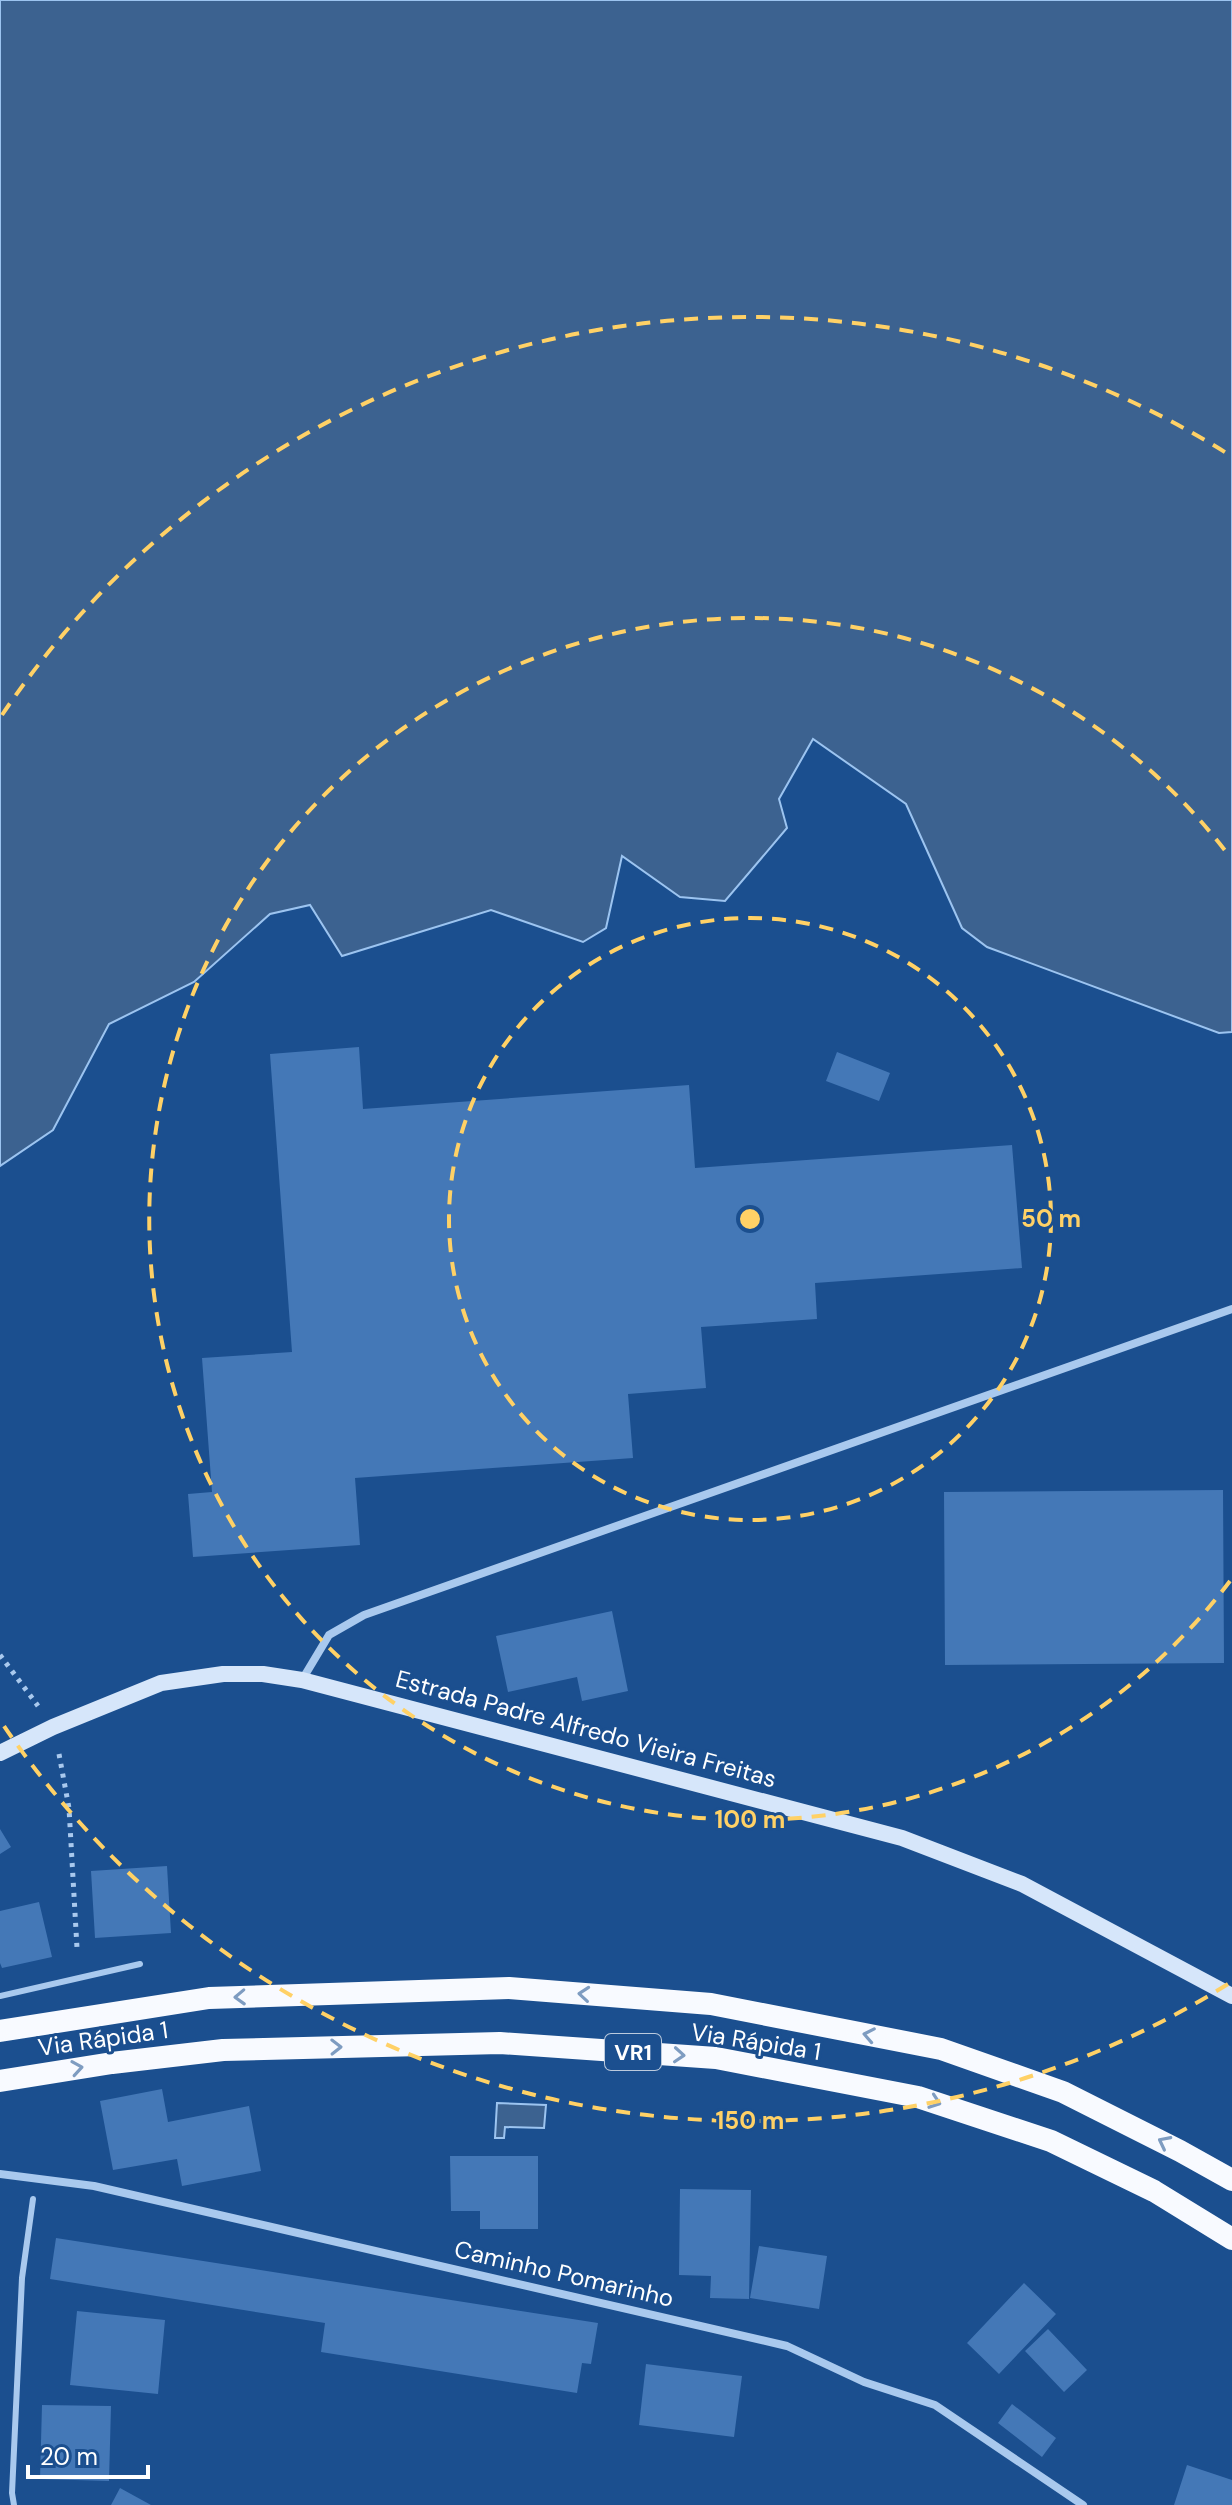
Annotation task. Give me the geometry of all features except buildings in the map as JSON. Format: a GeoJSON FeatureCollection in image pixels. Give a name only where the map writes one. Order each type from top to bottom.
{"type":"FeatureCollection","features":[{"type":"Feature","properties":{"kind":"highway","name":"Via Rápida 1"},"geometry":{"type":"LineString","coordinates":[[0,2031],[104,2013],[225,1998],[509,1988],[711,2004],[941,2049],[1063,2092],[1232,2180]]}},
{"type":"Feature","properties":{"kind":"highway","name":"Via Rápida 1"},"geometry":{"type":"LineString","coordinates":[[0,2081],[112,2063],[223,2050],[500,2043],[716,2058],[918,2097],[1051,2141],[1154,2191],[1232,2239]]}},
{"type":"Feature","properties":{"kind":"main road","name":"Estrada Padre Alfredo Vieira Freitas"},"geometry":{"type":"LineString","coordinates":[[0,1753],[53,1727],[161,1683],[192,1677],[263,1674],[302,1680],[902,1838],[1022,1884],[1232,1996]]}},
{"type":"Feature","properties":{"kind":"street"},"geometry":{"type":"LineString","coordinates":[[302,1680],[329,1635],[364,1615],[1232,1309]]}},
{"type":"Feature","properties":{"kind":"street","name":"Caminho Pomarinho"},"geometry":{"type":"LineString","coordinates":[[0,2174],[94,2186],[787,2346],[864,2382],[935,2405],[1083,2505]]}},
{"type":"Feature","properties":{"kind":"lane"},"geometry":{"type":"LineString","coordinates":[[0,1996],[140,1964]]}},
{"type":"Feature","properties":{"kind":"lane"},"geometry":{"type":"LineString","coordinates":[[14,2505],[12,2493],[22,2278],[33,2199]]}},
{"type":"Feature","properties":{"kind":"path"},"geometry":{"type":"LineString","coordinates":[[0,1655],[53,1727],[69,1808],[77,1948]]}},
{"type":"Feature","properties":{"kind":"water"},"geometry":{"type":"Polygon","coordinates":[[[0,0],[1232,0],[1232,1032],[1219,1033],[987,947],[962,928],[906,804],[813,739],[779,799],[787,828],[725,901],[680,897],[622,856],[606,928],[583,942],[491,910],[342,956],[310,905],[270,914],[194,982],[109,1024],[53,1130],[0,1166],[0,0]]]}},
{"type":"Feature","properties":{"kind":"water"},"geometry":{"type":"Polygon","coordinates":[[[497,2103],[546,2105],[544,2128],[505,2127],[504,2138],[495,2138],[497,2103]]]}}]}
